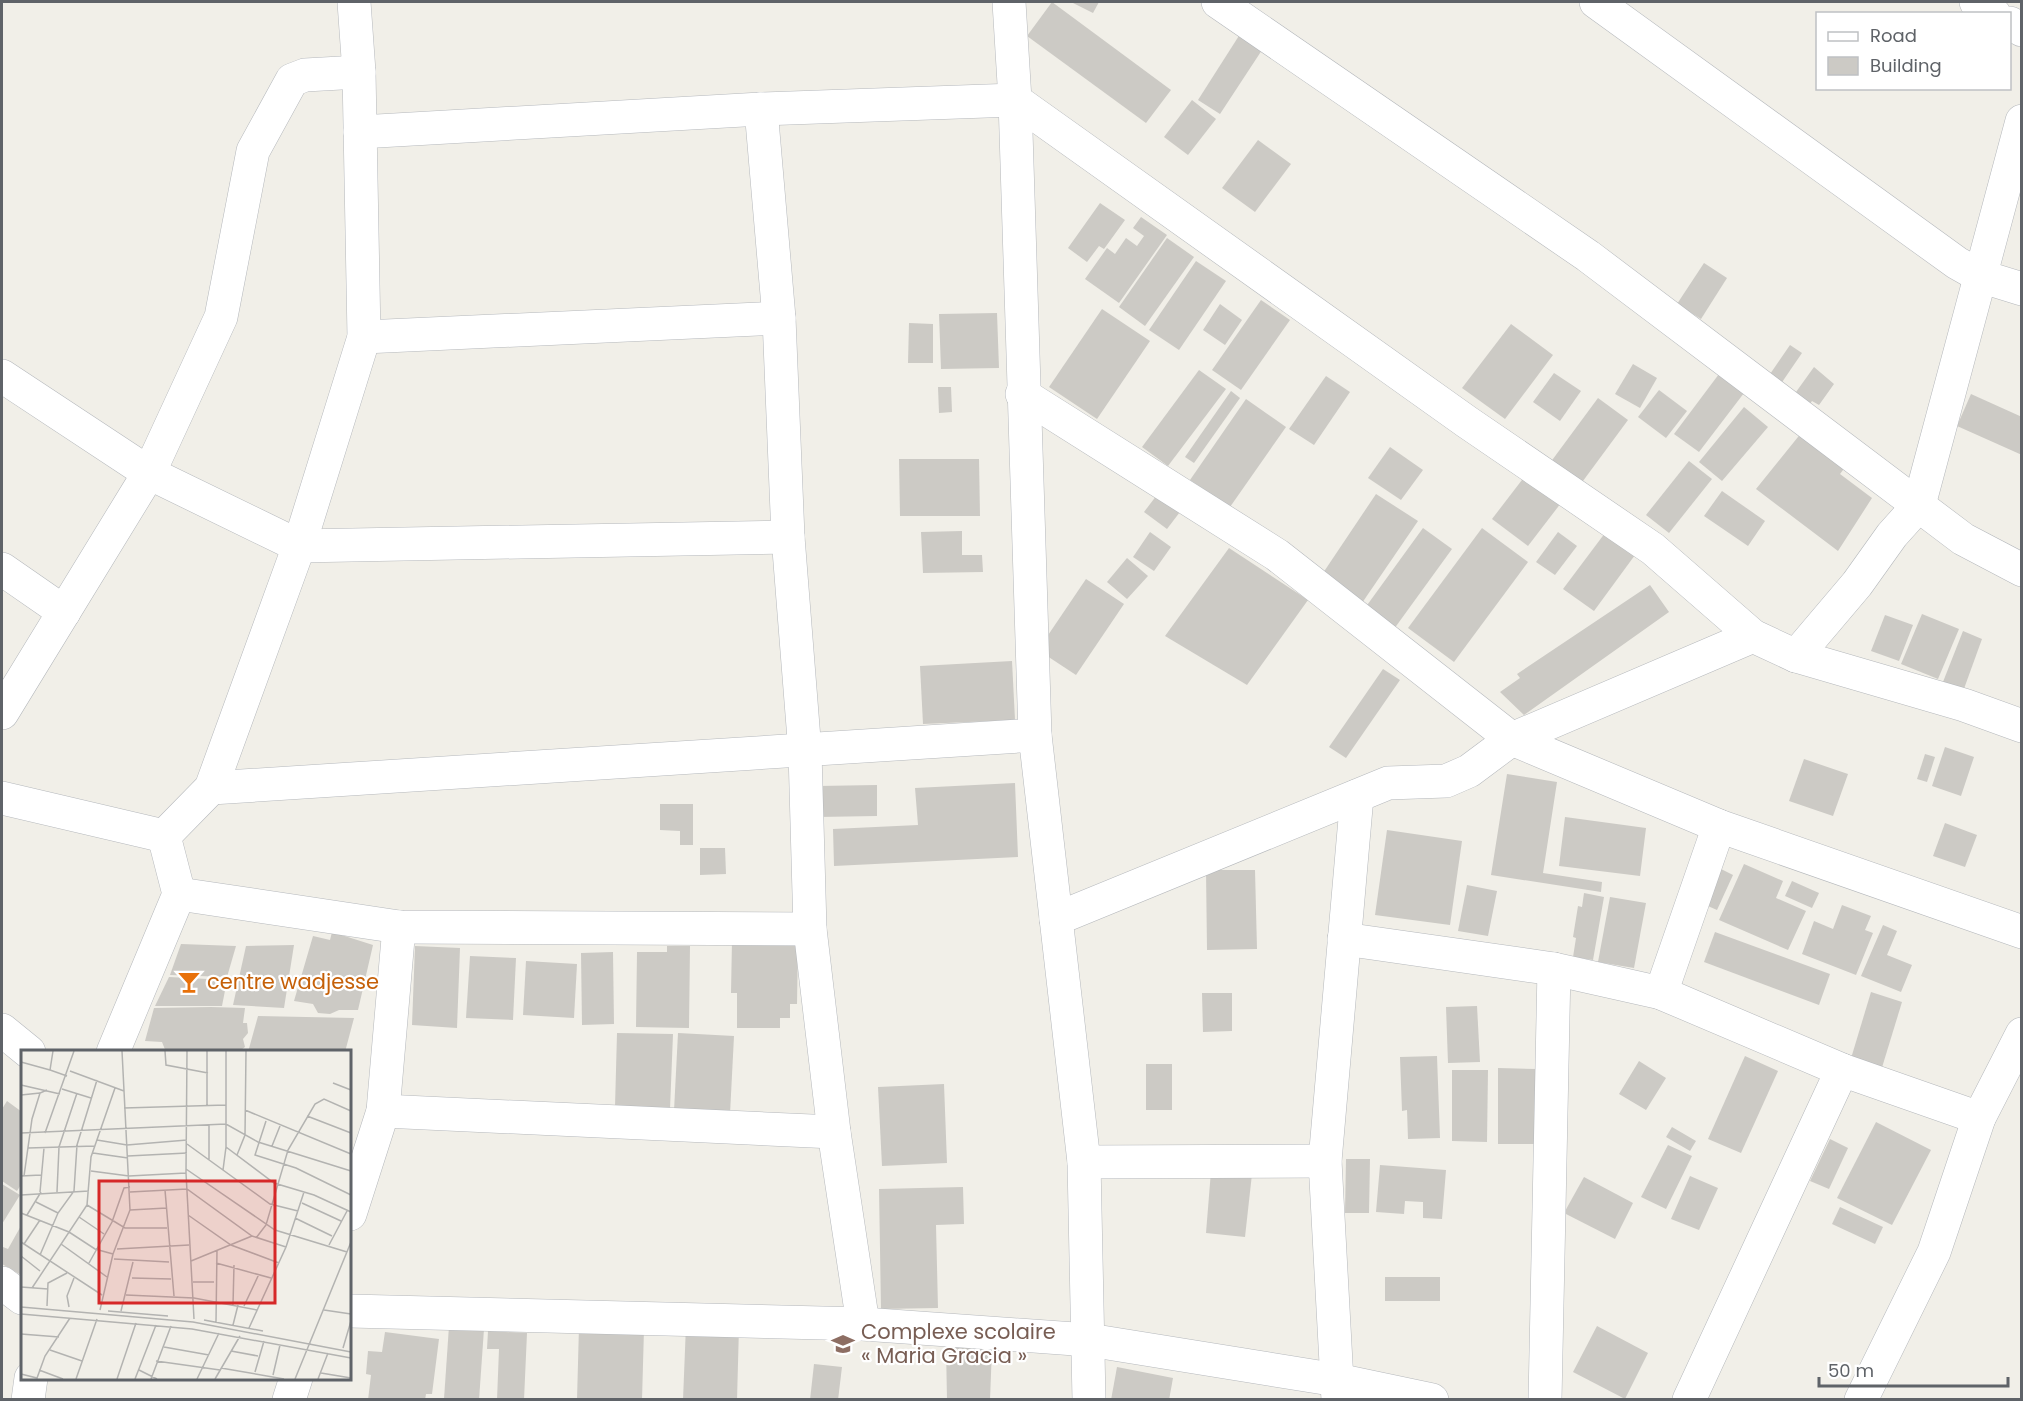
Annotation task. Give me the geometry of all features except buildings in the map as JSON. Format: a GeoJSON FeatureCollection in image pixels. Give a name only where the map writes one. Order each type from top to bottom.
{"type":"FeatureCollection","features":[{"type":"Feature","properties":{"kind":"street"},"geometry":{"type":"LineString","coordinates":[[164,836],[211,788],[299,546],[364,338],[359,72],[354,2]]}},
{"type":"Feature","properties":{"kind":"street"},"geometry":{"type":"LineString","coordinates":[[1009,2],[1015,100],[1022,394],[1035,735],[1084,1162],[1089,1400]]}},
{"type":"Feature","properties":{"kind":"street"},"geometry":{"type":"LineString","coordinates":[[1218,2],[1588,256],[1962,539],[2022,570]]}},
{"type":"Feature","properties":{"kind":"street"},"geometry":{"type":"LineString","coordinates":[[1596,2],[1958,263],[1980,276],[2022,289]]}},
{"type":"Feature","properties":{"kind":"street"},"geometry":{"type":"LineString","coordinates":[[1976,2],[1991,12]]}},
{"type":"Feature","properties":{"kind":"street"},"geometry":{"type":"LineString","coordinates":[[2,713],[148,473],[221,317],[254,152],[292,80],[305,75],[359,72]]}},
{"type":"Feature","properties":{"kind":"street"},"geometry":{"type":"LineString","coordinates":[[360,132],[761,109],[1015,100],[1467,422],[1653,549],[1754,636],[1797,656],[1964,705],[2022,726]]}},
{"type":"Feature","properties":{"kind":"street"},"geometry":{"type":"LineString","coordinates":[[761,109],[779,318],[788,537],[805,752],[810,929],[834,1132],[863,1323]]}},
{"type":"Feature","properties":{"kind":"street"},"geometry":{"type":"LineString","coordinates":[[1797,656],[1857,584],[1892,535],[1919,505],[2022,121]]}},
{"type":"Feature","properties":{"kind":"street"},"geometry":{"type":"LineString","coordinates":[[364,338],[779,318]]}},
{"type":"Feature","properties":{"kind":"street"},"geometry":{"type":"LineString","coordinates":[[2,376],[148,473],[299,546],[788,537]]}},
{"type":"Feature","properties":{"kind":"street"},"geometry":{"type":"LineString","coordinates":[[1022,394],[1277,555],[1512,739],[1719,826],[2022,932]]}},
{"type":"Feature","properties":{"kind":"street"},"geometry":{"type":"LineString","coordinates":[[2,569],[64,612]]}},
{"type":"Feature","properties":{"kind":"street"},"geometry":{"type":"LineString","coordinates":[[1056,919],[1388,783],[1446,781],[1469,771],[1512,739],[1754,636]]}},
{"type":"Feature","properties":{"kind":"street"},"geometry":{"type":"LineString","coordinates":[[211,788],[805,752],[1035,735]]}},
{"type":"Feature","properties":{"kind":"street"},"geometry":{"type":"LineString","coordinates":[[1338,1390],[1325,1161],[1358,796]]}},
{"type":"Feature","properties":{"kind":"street"},"geometry":{"type":"LineString","coordinates":[[2,798],[164,836]]}},
{"type":"Feature","properties":{"kind":"street"},"geometry":{"type":"LineString","coordinates":[[1661,993],[1719,826]]}},
{"type":"Feature","properties":{"kind":"street"},"geometry":{"type":"LineString","coordinates":[[113,1050],[179,894],[164,836]]}},
{"type":"Feature","properties":{"kind":"street"},"geometry":{"type":"LineString","coordinates":[[179,894],[399,927],[810,929]]}},
{"type":"Feature","properties":{"kind":"street"},"geometry":{"type":"LineString","coordinates":[[351,1211],[383,1111],[399,927]]}},
{"type":"Feature","properties":{"kind":"street"},"geometry":{"type":"LineString","coordinates":[[1344,939],[1554,969],[1661,993],[1842,1070],[1979,1118]]}},
{"type":"Feature","properties":{"kind":"street"},"geometry":{"type":"LineString","coordinates":[[1545,1400],[1554,969]]}},
{"type":"Feature","properties":{"kind":"street"},"geometry":{"type":"LineString","coordinates":[[2,1030],[27,1050]]}},
{"type":"Feature","properties":{"kind":"street"},"geometry":{"type":"LineString","coordinates":[[1861,1400],[1935,1252],[1979,1118],[2022,1034]]}},
{"type":"Feature","properties":{"kind":"street"},"geometry":{"type":"LineString","coordinates":[[1689,1400],[1842,1070]]}},
{"type":"Feature","properties":{"kind":"street"},"geometry":{"type":"LineString","coordinates":[[383,1111],[834,1132]]}},
{"type":"Feature","properties":{"kind":"street"},"geometry":{"type":"LineString","coordinates":[[1084,1162],[1325,1161]]}},
{"type":"Feature","properties":{"kind":"street"},"geometry":{"type":"LineString","coordinates":[[2,1283],[21,1297]]}},
{"type":"Feature","properties":{"kind":"street"},"geometry":{"type":"LineString","coordinates":[[351,1311],[863,1323],[1089,1340],[1338,1390],[1432,1400]]}},
{"type":"Feature","properties":{"kind":"street"},"geometry":{"type":"LineString","coordinates":[[28,1400],[31,1380]]}},
{"type":"Feature","properties":{"kind":"street"},"geometry":{"type":"LineString","coordinates":[[289,1400],[295,1380]]}},
{"type":"Feature","properties":{"kind":"place","name":"centre wadjesse"},"geometry":{"type":"Point","coordinates":[189,982]}},
{"type":"Feature","properties":{"kind":"place","name":"Complexe scolaire « Maria Gracia »"},"geometry":{"type":"Point","coordinates":[843,1344]}}]}
